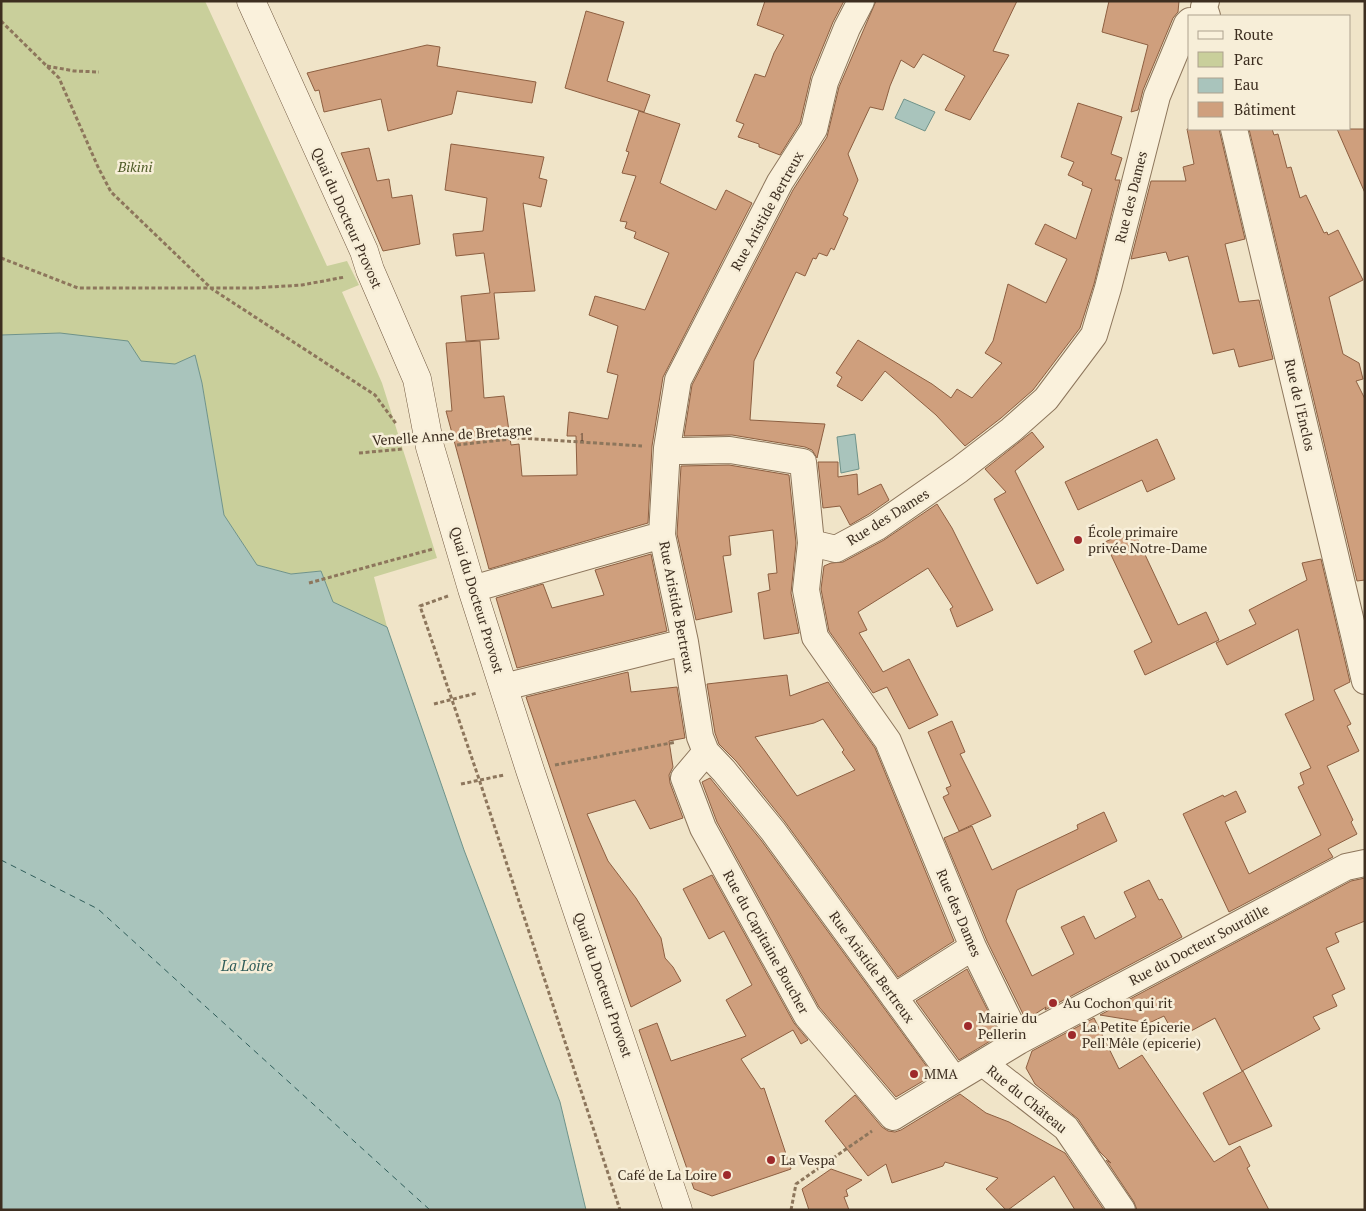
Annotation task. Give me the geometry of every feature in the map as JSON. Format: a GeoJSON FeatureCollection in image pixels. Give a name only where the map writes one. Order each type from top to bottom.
{"type":"FeatureCollection","features":[{"type":"Feature","properties":{"kind":"street","name":"Quai du Docteur Provost"},"geometry":{"type":"LineString","coordinates":[[251,1],[364,251],[370,270],[416,379],[464,591],[504,687],[530,770],[678,1210]]}},
{"type":"Feature","properties":{"kind":"street","name":"Rue Aristide Bertreux"},"geometry":{"type":"LineString","coordinates":[[861,1],[847,28],[825,82],[814,129],[780,182],[678,380],[667,448],[662,535],[685,642],[703,744],[773,831],[954,1079]]}},
{"type":"Feature","properties":{"kind":"street","name":"Rue des Dames"},"geometry":{"type":"LineString","coordinates":[[1019,1041],[973,947],[888,741],[815,637],[806,590],[811,543],[836,549],[877,527],[959,470],[1011,430],[1046,399],[1094,335],[1157,96],[1188,23]]}},
{"type":"Feature","properties":{"kind":"street","name":"Rue de l'Enclos"},"geometry":{"type":"LineString","coordinates":[[1234,130],[1365,681]]}},
{"type":"Feature","properties":{"kind":"street"},"geometry":{"type":"LineString","coordinates":[[667,448],[681,451],[730,450],[803,462],[811,543]]}},
{"type":"Feature","properties":{"kind":"street"},"geometry":{"type":"LineString","coordinates":[[464,591],[662,535]]}},
{"type":"Feature","properties":{"kind":"street"},"geometry":{"type":"LineString","coordinates":[[504,687],[685,642]]}},
{"type":"Feature","properties":{"kind":"street","name":"Rue du Capitaine Boucher"},"geometry":{"type":"LineString","coordinates":[[703,744],[684,778],[703,828],[807,1016],[893,1117]]}},
{"type":"Feature","properties":{"kind":"street","name":"Rue du Docteur Sourdille"},"geometry":{"type":"LineString","coordinates":[[983,1063],[1019,1041],[1346,867],[1365,863]]}},
{"type":"Feature","properties":{"kind":"street"},"geometry":{"type":"LineString","coordinates":[[894,997],[973,947]]}},
{"type":"Feature","properties":{"kind":"street"},"geometry":{"type":"LineString","coordinates":[[893,1117],[983,1063]]}},
{"type":"Feature","properties":{"kind":"street","name":"Rue du Château"},"geometry":{"type":"LineString","coordinates":[[983,1063],[1066,1128],[1122,1210]]}},
{"type":"Feature","properties":{"kind":"path"},"geometry":{"type":"LineString","coordinates":[[1,21],[59,78],[98,168],[111,192],[212,289],[375,394],[398,425]]}},
{"type":"Feature","properties":{"kind":"path"},"geometry":{"type":"LineString","coordinates":[[47,66],[74,71],[99,72]]}},
{"type":"Feature","properties":{"kind":"path"},"geometry":{"type":"LineString","coordinates":[[1,258],[78,288],[212,289],[302,285],[370,270]]}},
{"type":"Feature","properties":{"kind":"path","name":"Venelle Anne de Bretagne"},"geometry":{"type":"LineString","coordinates":[[359,453],[519,438],[574,440],[667,448]]}},
{"type":"Feature","properties":{"kind":"path"},"geometry":{"type":"LineString","coordinates":[[309,583],[433,549]]}},
{"type":"Feature","properties":{"kind":"path"},"geometry":{"type":"LineString","coordinates":[[464,591],[420,606],[479,779],[620,1210]]}},
{"type":"Feature","properties":{"kind":"path"},"geometry":{"type":"LineString","coordinates":[[434,704],[504,687]]}},
{"type":"Feature","properties":{"kind":"path"},"geometry":{"type":"LineString","coordinates":[[461,784],[530,770],[703,744]]}},
{"type":"Feature","properties":{"kind":"path"},"geometry":{"type":"LineString","coordinates":[[792,1209],[796,1184],[893,1117]]}},
{"type":"Feature","properties":{"kind":"green space","name":"Bikini"},"geometry":{"type":"Polygon","coordinates":[[[1,1],[205,1],[327,266],[347,261],[359,285],[342,292],[382,383],[437,558],[374,577],[387,627],[333,602],[321,571],[291,574],[257,565],[224,515],[202,383],[195,355],[175,365],[141,361],[60,333],[1,335],[1,1]]]}},
{"type":"Feature","properties":{"kind":"water"},"geometry":{"type":"Polygon","coordinates":[[[904,99],[935,112],[925,131],[895,118],[904,99]]]}},
{"type":"Feature","properties":{"kind":"water","name":"La Loire"},"geometry":{"type":"Polygon","coordinates":[[[60,333],[128,341],[141,361],[175,364],[195,355],[202,383],[224,515],[257,565],[291,574],[321,571],[333,602],[387,627],[464,850],[560,1102],[586,1210],[1,1210],[1,335],[60,333]]]}},
{"type":"Feature","properties":{"kind":"water"},"geometry":{"type":"Polygon","coordinates":[[[855,434],[859,469],[841,473],[837,437],[855,434]]]}},
{"type":"Feature","properties":{"kind":"building"},"geometry":{"type":"Polygon","coordinates":[[[765,1],[844,1],[833,22],[811,76],[800,123],[780,155],[759,147],[759,144],[738,137],[744,124],[736,121],[755,74],[765,77],[774,53],[784,35],[757,25],[765,1]]]}},
{"type":"Feature","properties":{"kind":"building"},"geometry":{"type":"Polygon","coordinates":[[[876,1],[1017,1],[993,51],[1009,55],[970,120],[945,110],[965,76],[923,54],[914,68],[901,60],[890,86],[883,110],[870,107],[848,154],[858,180],[843,215],[848,218],[834,250],[831,248],[827,256],[819,253],[816,259],[813,258],[805,276],[796,272],[754,361],[750,420],[825,424],[817,458],[812,450],[805,447],[732,435],[684,436],[692,385],[793,190],[827,137],[839,87],[876,1]]]}},
{"type":"Feature","properties":{"kind":"building"},"geometry":{"type":"Polygon","coordinates":[[[1109,1],[1179,1],[1178,12],[1173,18],[1143,90],[1138,110],[1131,112],[1148,45],[1102,32],[1109,1]]]}},
{"type":"Feature","properties":{"kind":"building"},"geometry":{"type":"Polygon","coordinates":[[[586,11],[624,22],[607,81],[650,95],[644,112],[565,88],[586,11]]]}},
{"type":"Feature","properties":{"kind":"building"},"geometry":{"type":"Polygon","coordinates":[[[427,45],[440,47],[437,66],[536,82],[532,103],[457,91],[452,114],[388,131],[381,99],[324,112],[319,90],[315,91],[307,73],[427,45]]]}},
{"type":"Feature","properties":{"kind":"building"},"geometry":{"type":"Polygon","coordinates":[[[1078,103],[1122,117],[1111,154],[1122,158],[1115,180],[1120,180],[1094,284],[1080,328],[1033,390],[965,446],[936,415],[885,371],[862,401],[837,386],[842,377],[836,373],[858,340],[932,384],[951,398],[957,389],[972,398],[1002,363],[985,353],[993,341],[1008,284],[1046,303],[1067,259],[1035,244],[1045,224],[1076,239],[1092,189],[1082,185],[1083,182],[1068,175],[1074,162],[1061,157],[1078,103]]]}},
{"type":"Feature","properties":{"kind":"building"},"geometry":{"type":"Polygon","coordinates":[[[639,111],[680,124],[660,183],[716,210],[726,190],[752,203],[663,377],[652,446],[648,523],[489,569],[446,411],[452,411],[446,343],[480,341],[484,398],[504,396],[511,445],[519,444],[522,476],[577,475],[576,436],[567,436],[569,412],[608,419],[618,375],[607,372],[618,326],[589,315],[595,296],[645,310],[669,253],[634,238],[636,232],[625,228],[627,222],[620,221],[636,176],[622,173],[629,152],[626,151],[639,111]]]}},
{"type":"Feature","properties":{"kind":"building"},"geometry":{"type":"Polygon","coordinates":[[[1187,129],[1219,130],[1245,239],[1225,244],[1239,302],[1259,300],[1273,359],[1239,367],[1234,349],[1213,354],[1188,256],[1169,261],[1166,252],[1131,259],[1151,181],[1186,181],[1183,167],[1194,164],[1187,129]]]}},
{"type":"Feature","properties":{"kind":"building"},"geometry":{"type":"Polygon","coordinates":[[[1365,129],[1365,193],[1337,130],[1365,129]]]}},
{"type":"Feature","properties":{"kind":"building"},"geometry":{"type":"Polygon","coordinates":[[[1249,130],[1272,130],[1274,135],[1278,134],[1287,168],[1291,167],[1300,198],[1306,195],[1324,233],[1327,232],[1328,235],[1338,230],[1363,280],[1329,297],[1343,354],[1359,363],[1363,379],[1356,381],[1365,399],[1365,580],[1357,581],[1249,130]]]}},
{"type":"Feature","properties":{"kind":"building"},"geometry":{"type":"Polygon","coordinates":[[[451,144],[544,157],[539,178],[547,180],[541,207],[523,203],[535,291],[494,293],[499,339],[466,341],[461,296],[490,293],[484,253],[456,256],[453,234],[483,231],[487,198],[445,190],[451,144]]]}},
{"type":"Feature","properties":{"kind":"building"},"geometry":{"type":"Polygon","coordinates":[[[369,148],[377,181],[389,179],[392,198],[412,195],[420,244],[383,251],[341,153],[369,148]]]}},
{"type":"Feature","properties":{"kind":"building"},"geometry":{"type":"Polygon","coordinates":[[[1032,432],[1044,447],[1015,471],[1064,570],[1037,584],[994,499],[1006,492],[985,469],[1032,432]]]}},
{"type":"Feature","properties":{"kind":"building"},"geometry":{"type":"Polygon","coordinates":[[[1157,439],[1175,479],[1147,492],[1142,480],[1078,510],[1065,482],[1157,439]]]}},
{"type":"Feature","properties":{"kind":"building"},"geometry":{"type":"Polygon","coordinates":[[[818,462],[838,462],[838,477],[857,474],[858,495],[881,484],[889,500],[850,525],[840,506],[823,508],[818,462]]]}},
{"type":"Feature","properties":{"kind":"building"},"geometry":{"type":"Polygon","coordinates":[[[729,465],[789,475],[796,543],[791,593],[799,633],[764,639],[758,593],[770,590],[768,574],[777,573],[773,530],[729,536],[731,555],[723,556],[732,612],[696,620],[677,534],[681,466],[729,465]]]}},
{"type":"Feature","properties":{"kind":"building"},"geometry":{"type":"Polygon","coordinates":[[[937,504],[952,528],[993,610],[957,627],[950,609],[953,607],[928,568],[858,612],[867,630],[859,633],[883,672],[909,659],[938,715],[909,729],[887,687],[873,693],[829,631],[821,589],[824,566],[843,562],[884,540],[937,504]]]}},
{"type":"Feature","properties":{"kind":"building"},"geometry":{"type":"Polygon","coordinates":[[[1133,529],[1178,625],[1206,612],[1219,640],[1145,675],[1134,651],[1152,642],[1105,542],[1133,529]]]}},
{"type":"Feature","properties":{"kind":"building"},"geometry":{"type":"Polygon","coordinates":[[[651,554],[667,631],[517,668],[496,598],[543,584],[552,608],[604,595],[595,570],[651,554]]]}},
{"type":"Feature","properties":{"kind":"building"},"geometry":{"type":"Polygon","coordinates":[[[1321,559],[1350,682],[1334,690],[1351,724],[1347,726],[1359,751],[1327,766],[1353,820],[1351,822],[1357,834],[1328,849],[1333,857],[1229,912],[1183,814],[1223,795],[1224,797],[1236,791],[1246,812],[1225,822],[1249,874],[1321,835],[1298,787],[1304,784],[1300,773],[1311,768],[1285,714],[1314,700],[1298,629],[1227,665],[1216,643],[1256,624],[1249,610],[1307,580],[1302,563],[1321,559]]]}},
{"type":"Feature","properties":{"kind":"building"},"geometry":{"type":"Polygon","coordinates":[[[628,672],[631,692],[677,687],[685,738],[669,741],[673,767],[669,775],[670,783],[683,818],[650,829],[635,800],[587,814],[608,861],[636,898],[661,938],[665,958],[681,981],[631,1007],[526,697],[628,672]]]}},
{"type":"Feature","properties":{"kind":"building"},"geometry":{"type":"Polygon","coordinates":[[[787,675],[790,696],[828,682],[875,748],[954,941],[898,977],[785,822],[736,761],[719,744],[715,733],[707,684],[787,675]],[[823,719],[814,723],[755,737],[797,796],[855,770],[842,752],[844,750],[823,719]]]}},
{"type":"Feature","properties":{"kind":"building"},"geometry":{"type":"Polygon","coordinates":[[[952,721],[965,752],[960,754],[991,816],[959,831],[943,797],[949,794],[946,788],[951,786],[928,732],[952,721]]]}},
{"type":"Feature","properties":{"kind":"building"},"geometry":{"type":"Polygon","coordinates":[[[710,778],[761,840],[933,1075],[896,1097],[819,1007],[717,822],[702,782],[710,778]]]}},
{"type":"Feature","properties":{"kind":"building"},"geometry":{"type":"Polygon","coordinates":[[[1104,812],[1117,841],[1017,890],[1006,921],[1032,976],[1074,954],[1061,927],[1084,916],[1095,939],[1136,917],[1124,892],[1149,880],[1159,900],[1162,899],[1182,937],[1045,1010],[1046,1007],[1026,1020],[987,941],[944,838],[972,826],[992,870],[1078,829],[1077,825],[1104,812]]]}},
{"type":"Feature","properties":{"kind":"building"},"geometry":{"type":"Polygon","coordinates":[[[712,875],[794,1023],[808,1040],[801,1044],[793,1030],[741,1059],[761,1089],[764,1088],[791,1169],[712,1196],[694,1189],[639,1030],[657,1023],[671,1061],[746,1036],[726,1000],[752,985],[724,931],[709,939],[683,889],[712,875]]]}},
{"type":"Feature","properties":{"kind":"building"},"geometry":{"type":"Polygon","coordinates":[[[1365,878],[1365,921],[1335,933],[1339,942],[1326,948],[1345,989],[1332,995],[1337,1006],[1313,1017],[1320,1029],[1242,1071],[1215,1018],[1191,1031],[1170,1027],[1164,1016],[1149,1023],[1100,1015],[1351,881],[1365,878]]]}},
{"type":"Feature","properties":{"kind":"building"},"geometry":{"type":"Polygon","coordinates":[[[967,969],[1000,1035],[959,1060],[916,1001],[967,969]]]}},
{"type":"Feature","properties":{"kind":"building"},"geometry":{"type":"Polygon","coordinates":[[[1094,1018],[1119,1069],[1142,1055],[1214,1162],[1240,1146],[1250,1166],[1247,1168],[1269,1210],[1137,1210],[1134,1202],[1106,1160],[1111,1163],[1100,1152],[1078,1119],[1035,1084],[1026,1068],[1032,1051],[1094,1018]]]}},
{"type":"Feature","properties":{"kind":"building"},"geometry":{"type":"Polygon","coordinates":[[[1243,1071],[1272,1126],[1229,1145],[1203,1093],[1243,1071]]]}},
{"type":"Feature","properties":{"kind":"building"},"geometry":{"type":"Polygon","coordinates":[[[960,1094],[986,1113],[1009,1122],[1065,1153],[1104,1210],[1075,1210],[1054,1176],[1006,1210],[986,1189],[998,1178],[945,1162],[943,1166],[892,1183],[886,1164],[868,1176],[825,1121],[855,1095],[882,1127],[888,1131],[895,1132],[960,1094]]]}},
{"type":"Feature","properties":{"kind":"building"},"geometry":{"type":"Polygon","coordinates":[[[831,1169],[862,1180],[846,1190],[848,1196],[844,1197],[849,1210],[809,1210],[802,1189],[831,1169]]]}},
{"type":"Feature","properties":{"kind":"ferry route"},"geometry":{"type":"LineString","coordinates":[[1,860],[98,909],[430,1210]]}},
{"type":"Feature","properties":{"kind":"place","name":"École primaire privée Notre-Dame"},"geometry":{"type":"Point","coordinates":[1078,540]}},
{"type":"Feature","properties":{"kind":"place","name":"Au Cochon qui rit"},"geometry":{"type":"Point","coordinates":[1053,1003]}},
{"type":"Feature","properties":{"kind":"place","name":"Mairie du Pellerin"},"geometry":{"type":"Point","coordinates":[968,1026]}},
{"type":"Feature","properties":{"kind":"place","name":"La Petite Épicerie Pell'Mêle (epicerie)"},"geometry":{"type":"Point","coordinates":[1072,1035]}},
{"type":"Feature","properties":{"kind":"place","name":"MMA"},"geometry":{"type":"Point","coordinates":[914,1074]}},
{"type":"Feature","properties":{"kind":"place","name":"La Vespa"},"geometry":{"type":"Point","coordinates":[771,1160]}},
{"type":"Feature","properties":{"kind":"place","name":"Café de La Loire"},"geometry":{"type":"Point","coordinates":[727,1175]}}]}
